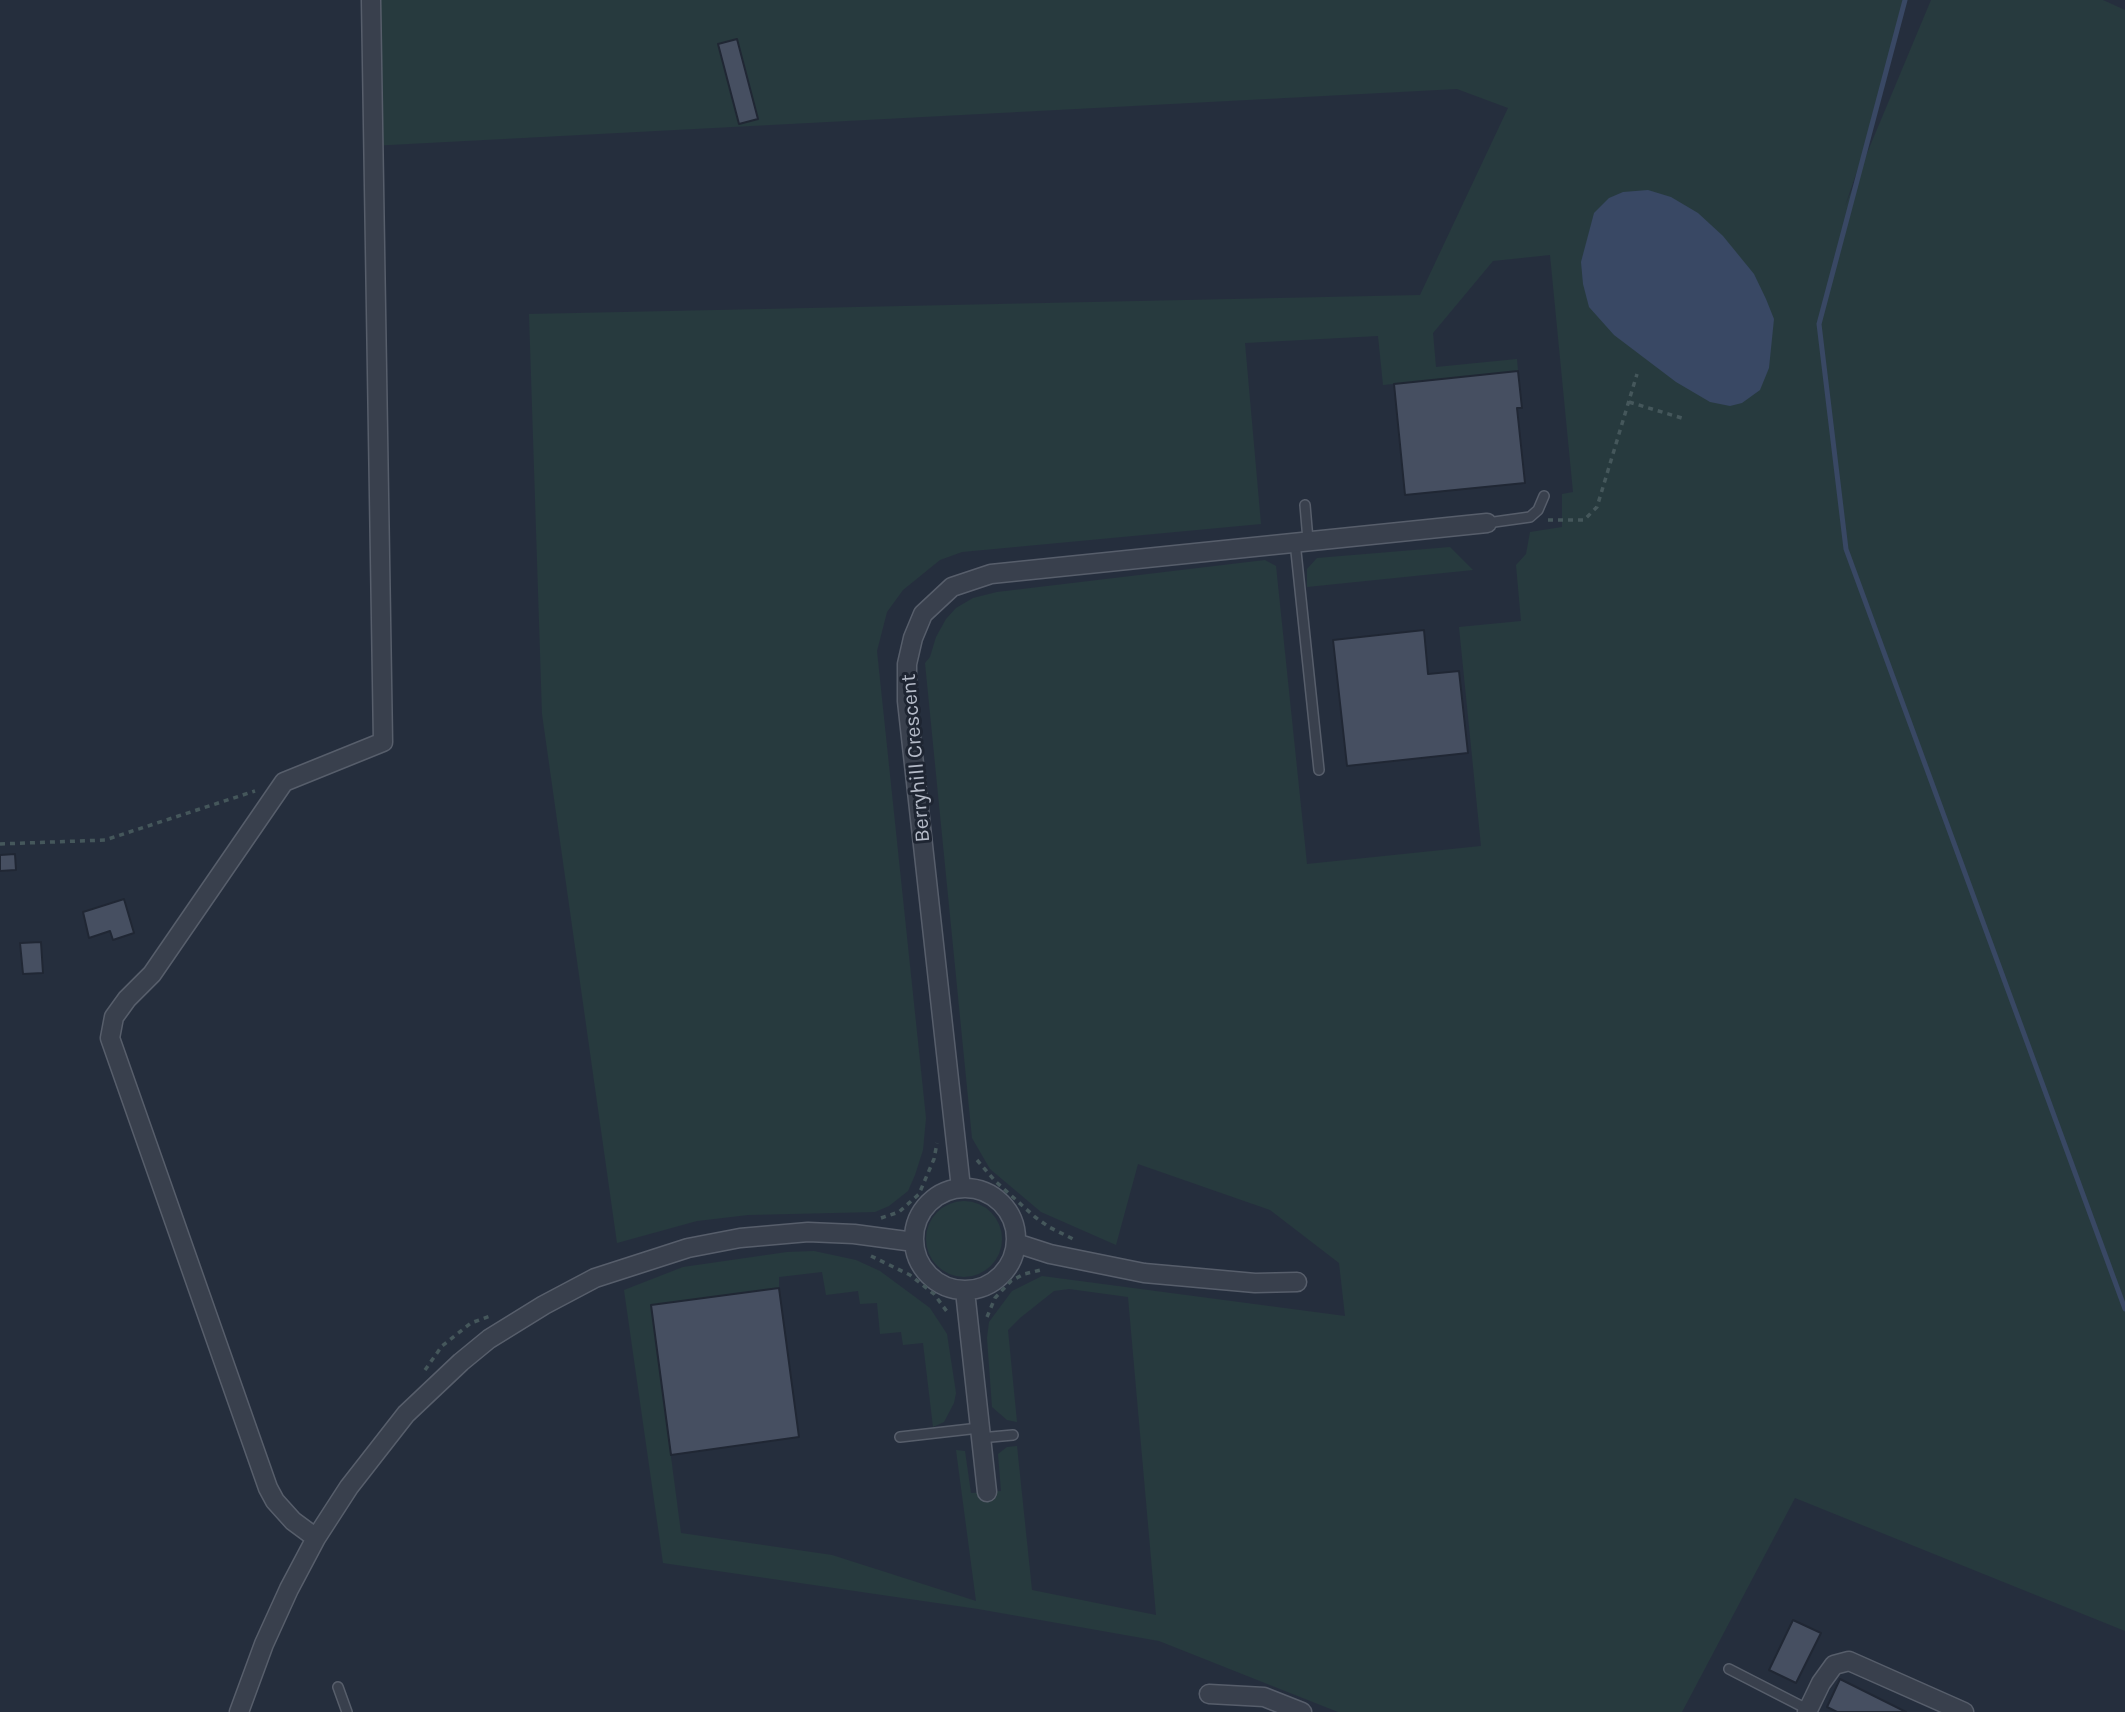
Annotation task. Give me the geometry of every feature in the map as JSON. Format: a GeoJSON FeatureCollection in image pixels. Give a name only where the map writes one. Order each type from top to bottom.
{"type":"FeatureCollection","features":[{"type":"Feature","properties":{"kind":"street"},"geometry":{"type":"LineString","coordinates":[[316,1538],[293,1521],[275,1501],[268,1488],[110,1038],[114,1017],[127,999],[152,974],[284,782],[383,742],[371,0]]}},
{"type":"Feature","properties":{"kind":"street","name":"Berryhill Crescent"},"geometry":{"type":"LineString","coordinates":[[961,1188],[908,701],[908,664],[913,638],[923,614],[952,587],[991,574],[1487,523]]}},
{"type":"Feature","properties":{"kind":"street"},"geometry":{"type":"LineString","coordinates":[[961,1188],[978,1190],[995,1197],[1007,1210],[1015,1226],[1016,1243],[1009,1265],[994,1282],[965,1291],[936,1281],[917,1257],[914,1242],[916,1226],[928,1206],[946,1192],[961,1188]]}},
{"type":"Feature","properties":{"kind":"street"},"geometry":{"type":"LineString","coordinates":[[239,1712],[279,1611],[316,1538],[349,1487],[406,1415],[489,1339],[516,1321],[595,1278],[688,1248],[763,1235],[831,1233],[914,1242]]}},
{"type":"Feature","properties":{"kind":"street"},"geometry":{"type":"LineString","coordinates":[[1016,1243],[1050,1254],[1144,1273],[1255,1283],[1297,1282]]}},
{"type":"Feature","properties":{"kind":"street"},"geometry":{"type":"LineString","coordinates":[[965,1291],[986,1492]]}},
{"type":"Feature","properties":{"kind":"street"},"geometry":{"type":"LineString","coordinates":[[1808,1711],[1821,1683],[1834,1665],[1849,1661],[1964,1712]]}},
{"type":"Feature","properties":{"kind":"street"},"geometry":{"type":"LineString","coordinates":[[1209,1694],[1264,1697],[1302,1712]]}},
{"type":"Feature","properties":{"kind":"lane"},"geometry":{"type":"LineString","coordinates":[[1487,523],[1525,519],[1538,510],[1544,496]]}},
{"type":"Feature","properties":{"kind":"lane"},"geometry":{"type":"LineString","coordinates":[[1305,505],[1302,541],[1319,770]]}},
{"type":"Feature","properties":{"kind":"lane"},"geometry":{"type":"LineString","coordinates":[[900,1437],[980,1433],[1013,1435]]}},
{"type":"Feature","properties":{"kind":"lane"},"geometry":{"type":"LineString","coordinates":[[1729,1669],[1808,1711]]}},
{"type":"Feature","properties":{"kind":"lane"},"geometry":{"type":"LineString","coordinates":[[338,1687],[347,1712]]}},
{"type":"Feature","properties":{"kind":"path"},"geometry":{"type":"LineString","coordinates":[[1525,519],[1574,521],[1584,520],[1591,515],[1597,507],[1637,374]]}},
{"type":"Feature","properties":{"kind":"path"},"geometry":{"type":"LineString","coordinates":[[1629,402],[1685,419]]}},
{"type":"Feature","properties":{"kind":"path"},"geometry":{"type":"LineString","coordinates":[[0,844],[105,840],[284,782]]}},
{"type":"Feature","properties":{"kind":"path"},"geometry":{"type":"LineString","coordinates":[[874,1219],[899,1212],[919,1194],[934,1160],[937,1138]]}},
{"type":"Feature","properties":{"kind":"path"},"geometry":{"type":"LineString","coordinates":[[976,1158],[995,1181],[1035,1217],[1049,1227],[1082,1242]]}},
{"type":"Feature","properties":{"kind":"path"},"geometry":{"type":"LineString","coordinates":[[867,1254],[910,1275],[933,1294],[950,1316]]}},
{"type":"Feature","properties":{"kind":"path"},"geometry":{"type":"LineString","coordinates":[[986,1321],[995,1298],[1011,1281],[1032,1271],[1047,1270]]}},
{"type":"Feature","properties":{"kind":"path"},"geometry":{"type":"LineString","coordinates":[[421,1375],[442,1346],[471,1323],[496,1313]]}},
{"type":"Feature","properties":{"kind":"green space"},"geometry":{"type":"Polygon","coordinates":[[[366,0],[1905,0],[1865,148],[1845,206],[1931,0],[2103,0],[2125,10],[2125,1631],[1795,1498],[1682,1712],[1338,1712],[1159,1641],[978,1609],[663,1563],[624,1290],[683,1267],[787,1252],[814,1251],[856,1260],[880,1271],[930,1308],[947,1334],[956,1393],[954,1403],[944,1422],[933,1427],[923,1343],[903,1345],[901,1332],[880,1334],[877,1303],[860,1304],[858,1291],[826,1295],[822,1272],[779,1277],[779,1288],[651,1305],[681,1533],[832,1555],[976,1601],[956,1450],[965,1451],[971,1493],[1001,1491],[998,1454],[1007,1447],[1017,1446],[1032,1590],[1156,1615],[1128,1297],[1069,1289],[1054,1291],[1008,1330],[1017,1422],[1007,1420],[992,1407],[987,1338],[989,1322],[1012,1291],[1042,1276],[1345,1316],[1339,1263],[1270,1210],[1138,1164],[1116,1245],[1041,1212],[990,1169],[972,1138],[925,663],[946,619],[956,608],[973,598],[997,592],[1265,560],[1276,566],[1307,864],[1481,846],[1459,627],[1521,621],[1516,565],[1526,554],[1530,532],[1562,527],[1562,494],[1573,492],[1550,255],[1493,261],[1433,333],[1436,367],[1517,359],[1518,371],[1383,385],[1378,336],[1245,343],[1261,524],[962,552],[940,560],[903,590],[887,612],[877,651],[926,1118],[923,1150],[908,1191],[889,1206],[875,1212],[748,1215],[697,1221],[617,1243],[542,714],[529,314],[1420,295],[1508,108],[1457,89],[370,146],[366,0]]]}},
{"type":"Feature","properties":{"kind":"green space"},"geometry":{"type":"Polygon","coordinates":[[[1450,547],[1473,570],[1307,587],[1307,569],[1317,558],[1450,547]]]}},
{"type":"Feature","properties":{"kind":"green space"},"geometry":{"type":"Polygon","coordinates":[[[957,1201],[971,1201],[985,1207],[996,1218],[1002,1239],[999,1254],[991,1266],[971,1277],[957,1277],[943,1271],[932,1260],[926,1246],[926,1232],[932,1218],[943,1207],[957,1201]]]}},
{"type":"Feature","properties":{"kind":"water"},"geometry":{"type":"Polygon","coordinates":[[[1648,190],[1671,197],[1698,213],[1723,236],[1754,274],[1766,299],[1774,319],[1769,368],[1760,390],[1742,403],[1730,406],[1710,402],[1676,382],[1614,335],[1589,307],[1581,262],[1594,213],[1609,198],[1623,192],[1648,190]]]}},
{"type":"Feature","properties":{"kind":"building"},"geometry":{"type":"Polygon","coordinates":[[[737,39],[758,119],[739,124],[718,44],[737,39]]]}},
{"type":"Feature","properties":{"kind":"building"},"geometry":{"type":"Polygon","coordinates":[[[1518,371],[1522,408],[1517,408],[1525,483],[1405,495],[1394,384],[1518,371]]]}},
{"type":"Feature","properties":{"kind":"building"},"geometry":{"type":"Polygon","coordinates":[[[1424,630],[1428,674],[1459,671],[1468,753],[1347,766],[1333,640],[1424,630]]]}},
{"type":"Feature","properties":{"kind":"building"},"geometry":{"type":"Polygon","coordinates":[[[15,854],[16,870],[0,871],[0,855],[15,854]]]}},
{"type":"Feature","properties":{"kind":"building"},"geometry":{"type":"Polygon","coordinates":[[[124,899],[134,933],[113,940],[110,931],[89,938],[83,912],[124,899]]]}},
{"type":"Feature","properties":{"kind":"building"},"geometry":{"type":"Polygon","coordinates":[[[41,942],[43,973],[23,974],[20,943],[41,942]]]}},
{"type":"Feature","properties":{"kind":"building"},"geometry":{"type":"Polygon","coordinates":[[[779,1288],[799,1437],[671,1455],[651,1305],[779,1288]]]}},
{"type":"Feature","properties":{"kind":"building"},"geometry":{"type":"Polygon","coordinates":[[[1793,1620],[1821,1633],[1796,1683],[1769,1670],[1793,1620]]]}},
{"type":"Feature","properties":{"kind":"building"},"geometry":{"type":"Polygon","coordinates":[[[1840,1679],[1906,1712],[1837,1712],[1827,1707],[1840,1679]]]}},
{"type":"Feature","properties":{"kind":"waterway"},"geometry":{"type":"LineString","coordinates":[[1905,0],[1819,324],[1846,549],[2125,1309]]}}]}
